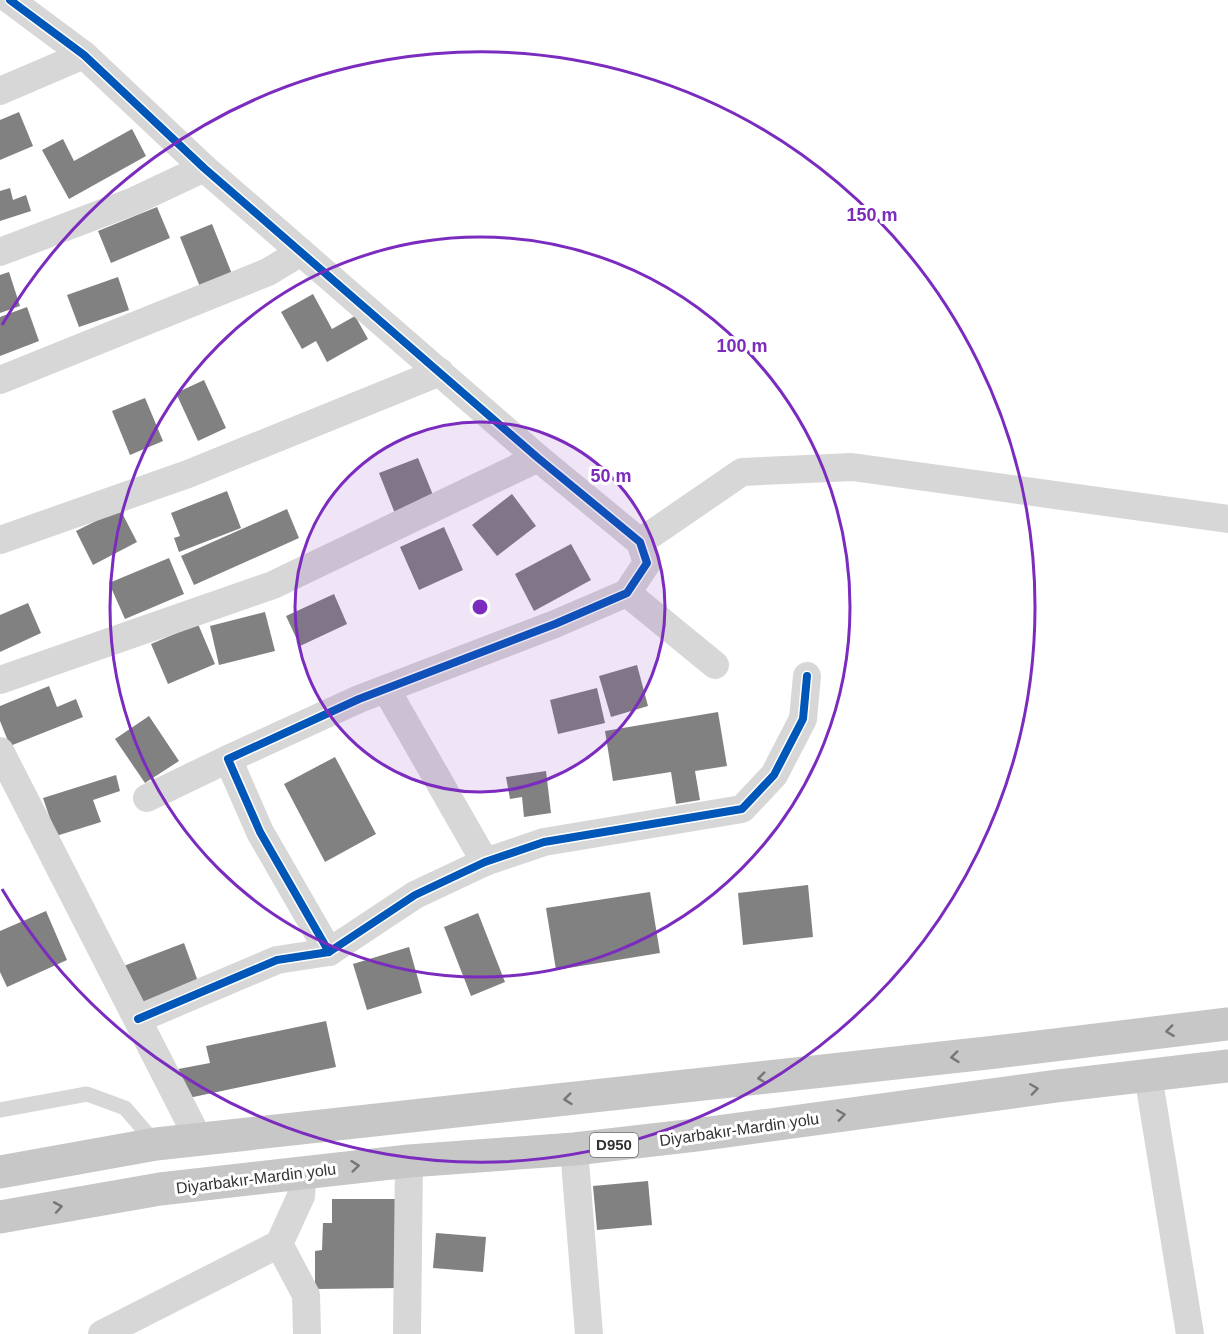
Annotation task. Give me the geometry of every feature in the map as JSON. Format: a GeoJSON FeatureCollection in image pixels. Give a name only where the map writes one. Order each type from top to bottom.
{"type":"FeatureCollection","features":[{"type":"Feature","properties":{"kind":"highway"},"geometry":{"type":"LineString","coordinates":[[0,1172],[156,1144],[1228,1024]]}},
{"type":"Feature","properties":{"kind":"highway","name":"Diyarbakır-Mardin yolu"},"geometry":{"type":"LineString","coordinates":[[0,1217],[160,1189],[409,1161],[574,1149],[1228,1066]]}},
{"type":"Feature","properties":{"kind":"street"},"geometry":{"type":"LineString","coordinates":[[10,0],[84,55],[204,168],[538,458],[640,542],[647,563],[627,593],[545,628],[359,699],[147,798]]}},
{"type":"Feature","properties":{"kind":"street"},"geometry":{"type":"LineString","coordinates":[[0,91],[84,55]]}},
{"type":"Feature","properties":{"kind":"street"},"geometry":{"type":"LineString","coordinates":[[0,252],[134,201],[204,168]]}},
{"type":"Feature","properties":{"kind":"street"},"geometry":{"type":"LineString","coordinates":[[0,380],[268,272],[301,252]]}},
{"type":"Feature","properties":{"kind":"street"},"geometry":{"type":"LineString","coordinates":[[0,540],[188,474],[440,372]]}},
{"type":"Feature","properties":{"kind":"street"},"geometry":{"type":"LineString","coordinates":[[0,680],[273,585],[538,458]]}},
{"type":"Feature","properties":{"kind":"street"},"geometry":{"type":"LineString","coordinates":[[640,542],[742,472],[852,467],[1228,519]]}},
{"type":"Feature","properties":{"kind":"street"},"geometry":{"type":"LineString","coordinates":[[627,593],[716,665]]}},
{"type":"Feature","properties":{"kind":"street"},"geometry":{"type":"LineString","coordinates":[[138,1019],[277,960],[329,952],[414,895],[485,862],[544,842],[742,809],[774,775],[803,719],[807,676]]}},
{"type":"Feature","properties":{"kind":"street"},"geometry":{"type":"LineString","coordinates":[[386,689],[485,862]]}},
{"type":"Feature","properties":{"kind":"street"},"geometry":{"type":"LineString","coordinates":[[0,750],[199,1140]]}},
{"type":"Feature","properties":{"kind":"street"},"geometry":{"type":"LineString","coordinates":[[228,759],[260,832],[329,952]]}},
{"type":"Feature","properties":{"kind":"street"},"geometry":{"type":"LineString","coordinates":[[1148,1076],[1191,1334]]}},
{"type":"Feature","properties":{"kind":"street"},"geometry":{"type":"LineString","coordinates":[[574,1149],[590,1334]]}},
{"type":"Feature","properties":{"kind":"street"},"geometry":{"type":"LineString","coordinates":[[407,1334],[409,1161]]}},
{"type":"Feature","properties":{"kind":"street"},"geometry":{"type":"LineString","coordinates":[[102,1334],[279,1244],[301,1196],[303,1172]]}},
{"type":"Feature","properties":{"kind":"street"},"geometry":{"type":"LineString","coordinates":[[279,1244],[306,1295],[307,1334]]}},
{"type":"Feature","properties":{"kind":"lane"},"geometry":{"type":"LineString","coordinates":[[0,1110],[87,1094],[125,1108],[156,1144]]}},
{"type":"Feature","properties":{"kind":"building"},"geometry":{"type":"Polygon","coordinates":[[[19,112],[33,146],[0,160],[0,120],[19,112]]]}},
{"type":"Feature","properties":{"kind":"building"},"geometry":{"type":"Polygon","coordinates":[[[132,129],[146,156],[69,199],[42,150],[63,139],[74,161],[132,129]]]}},
{"type":"Feature","properties":{"kind":"building"},"geometry":{"type":"Polygon","coordinates":[[[10,188],[13,200],[26,195],[31,211],[0,221],[0,191],[10,188]]]}},
{"type":"Feature","properties":{"kind":"building"},"geometry":{"type":"Polygon","coordinates":[[[157,207],[170,238],[111,263],[98,231],[157,207]]]}},
{"type":"Feature","properties":{"kind":"building"},"geometry":{"type":"Polygon","coordinates":[[[212,224],[232,274],[200,287],[180,237],[212,224]]]}},
{"type":"Feature","properties":{"kind":"building"},"geometry":{"type":"Polygon","coordinates":[[[9,272],[20,306],[0,313],[0,275],[9,272]]]}},
{"type":"Feature","properties":{"kind":"building"},"geometry":{"type":"Polygon","coordinates":[[[118,277],[129,310],[79,327],[67,295],[118,277]]]}},
{"type":"Feature","properties":{"kind":"building"},"geometry":{"type":"Polygon","coordinates":[[[313,294],[332,329],[355,316],[368,339],[327,362],[316,341],[302,349],[281,312],[313,294]]]}},
{"type":"Feature","properties":{"kind":"building"},"geometry":{"type":"Polygon","coordinates":[[[27,307],[39,341],[0,356],[0,317],[27,307]]]}},
{"type":"Feature","properties":{"kind":"building"},"geometry":{"type":"Polygon","coordinates":[[[204,380],[226,428],[198,441],[176,393],[204,380]]]}},
{"type":"Feature","properties":{"kind":"building"},"geometry":{"type":"Polygon","coordinates":[[[145,398],[163,441],[130,455],[112,411],[145,398]]]}},
{"type":"Feature","properties":{"kind":"building"},"geometry":{"type":"Polygon","coordinates":[[[418,458],[435,500],[396,516],[379,473],[418,458]]]}},
{"type":"Feature","properties":{"kind":"building"},"geometry":{"type":"Polygon","coordinates":[[[227,491],[241,528],[179,552],[174,538],[180,536],[171,513],[227,491]]]}},
{"type":"Feature","properties":{"kind":"building"},"geometry":{"type":"Polygon","coordinates":[[[512,494],[536,526],[497,556],[472,525],[512,494]]]}},
{"type":"Feature","properties":{"kind":"building"},"geometry":{"type":"Polygon","coordinates":[[[120,509],[137,542],[93,565],[76,531],[120,509]]]}},
{"type":"Feature","properties":{"kind":"building"},"geometry":{"type":"Polygon","coordinates":[[[287,509],[299,538],[194,585],[181,556],[287,509]]]}},
{"type":"Feature","properties":{"kind":"building"},"geometry":{"type":"Polygon","coordinates":[[[444,527],[463,570],[419,590],[400,547],[444,527]]]}},
{"type":"Feature","properties":{"kind":"building"},"geometry":{"type":"Polygon","coordinates":[[[571,544],[591,580],[534,611],[515,574],[571,544]]]}},
{"type":"Feature","properties":{"kind":"building"},"geometry":{"type":"Polygon","coordinates":[[[169,558],[184,594],[125,619],[109,583],[169,558]]]}},
{"type":"Feature","properties":{"kind":"building"},"geometry":{"type":"Polygon","coordinates":[[[334,594],[347,624],[300,646],[286,616],[334,594]]]}},
{"type":"Feature","properties":{"kind":"building"},"geometry":{"type":"Polygon","coordinates":[[[28,603],[41,633],[0,652],[0,615],[28,603]]]}},
{"type":"Feature","properties":{"kind":"building"},"geometry":{"type":"Polygon","coordinates":[[[265,612],[275,651],[219,665],[210,626],[265,612]]]}},
{"type":"Feature","properties":{"kind":"building"},"geometry":{"type":"Polygon","coordinates":[[[198,624],[215,664],[168,684],[151,644],[198,624]]]}},
{"type":"Feature","properties":{"kind":"building"},"geometry":{"type":"Polygon","coordinates":[[[637,665],[648,706],[611,717],[599,676],[637,665]]]}},
{"type":"Feature","properties":{"kind":"building"},"geometry":{"type":"Polygon","coordinates":[[[49,686],[57,707],[76,699],[83,717],[10,746],[0,721],[0,706],[49,686]]]}},
{"type":"Feature","properties":{"kind":"building"},"geometry":{"type":"Polygon","coordinates":[[[597,688],[605,723],[558,734],[550,700],[597,688]]]}},
{"type":"Feature","properties":{"kind":"building"},"geometry":{"type":"Polygon","coordinates":[[[718,712],[727,766],[695,771],[700,800],[676,804],[671,772],[613,781],[605,731],[718,712]]]}},
{"type":"Feature","properties":{"kind":"building"},"geometry":{"type":"Polygon","coordinates":[[[149,716],[179,761],[145,783],[115,739],[149,716]]]}},
{"type":"Feature","properties":{"kind":"building"},"geometry":{"type":"Polygon","coordinates":[[[335,757],[376,834],[325,862],[284,784],[335,757]]]}},
{"type":"Feature","properties":{"kind":"building"},"geometry":{"type":"Polygon","coordinates":[[[546,771],[551,813],[524,817],[522,797],[510,799],[506,777],[546,771]]]}},
{"type":"Feature","properties":{"kind":"building"},"geometry":{"type":"Polygon","coordinates":[[[116,775],[120,791],[93,800],[101,822],[56,836],[43,798],[116,775]]]}},
{"type":"Feature","properties":{"kind":"building"},"geometry":{"type":"Polygon","coordinates":[[[808,885],[813,937],[743,945],[738,893],[808,885]]]}},
{"type":"Feature","properties":{"kind":"building"},"geometry":{"type":"Polygon","coordinates":[[[650,892],[660,953],[556,970],[546,908],[650,892]]]}},
{"type":"Feature","properties":{"kind":"building"},"geometry":{"type":"Polygon","coordinates":[[[46,911],[67,960],[7,987],[0,972],[0,931],[46,911]]]}},
{"type":"Feature","properties":{"kind":"building"},"geometry":{"type":"Polygon","coordinates":[[[478,913],[505,982],[471,996],[444,927],[478,913]]]}},
{"type":"Feature","properties":{"kind":"building"},"geometry":{"type":"Polygon","coordinates":[[[184,943],[200,987],[138,1011],[121,967],[184,943]]]}},
{"type":"Feature","properties":{"kind":"building"},"geometry":{"type":"Polygon","coordinates":[[[409,947],[422,993],[367,1010],[353,964],[409,947]]]}},
{"type":"Feature","properties":{"kind":"building"},"geometry":{"type":"Polygon","coordinates":[[[326,1021],[336,1067],[179,1100],[173,1070],[210,1063],[206,1046],[326,1021]]]}},
{"type":"Feature","properties":{"kind":"building"},"geometry":{"type":"Polygon","coordinates":[[[648,1181],[652,1225],[597,1230],[593,1186],[648,1181]]]}},
{"type":"Feature","properties":{"kind":"building"},"geometry":{"type":"Polygon","coordinates":[[[332,1199],[401,1199],[401,1288],[315,1289],[315,1251],[322,1250],[323,1223],[332,1223],[332,1199]]]}},
{"type":"Feature","properties":{"kind":"building"},"geometry":{"type":"Polygon","coordinates":[[[436,1233],[486,1237],[483,1272],[433,1268],[436,1233]]]}},
{"type":"Feature","properties":{"kind":"cycle path"},"geometry":{"type":"LineString","coordinates":[[10,0],[84,55],[204,168],[538,458],[640,542],[647,563],[627,593],[555,624],[359,699],[228,759],[260,832],[329,952]]}},
{"type":"Feature","properties":{"kind":"cycle path"},"geometry":{"type":"LineString","coordinates":[[138,1019],[277,960],[329,952],[415,895],[485,862],[544,842],[742,809],[774,775],[803,719],[807,676]]}}]}
